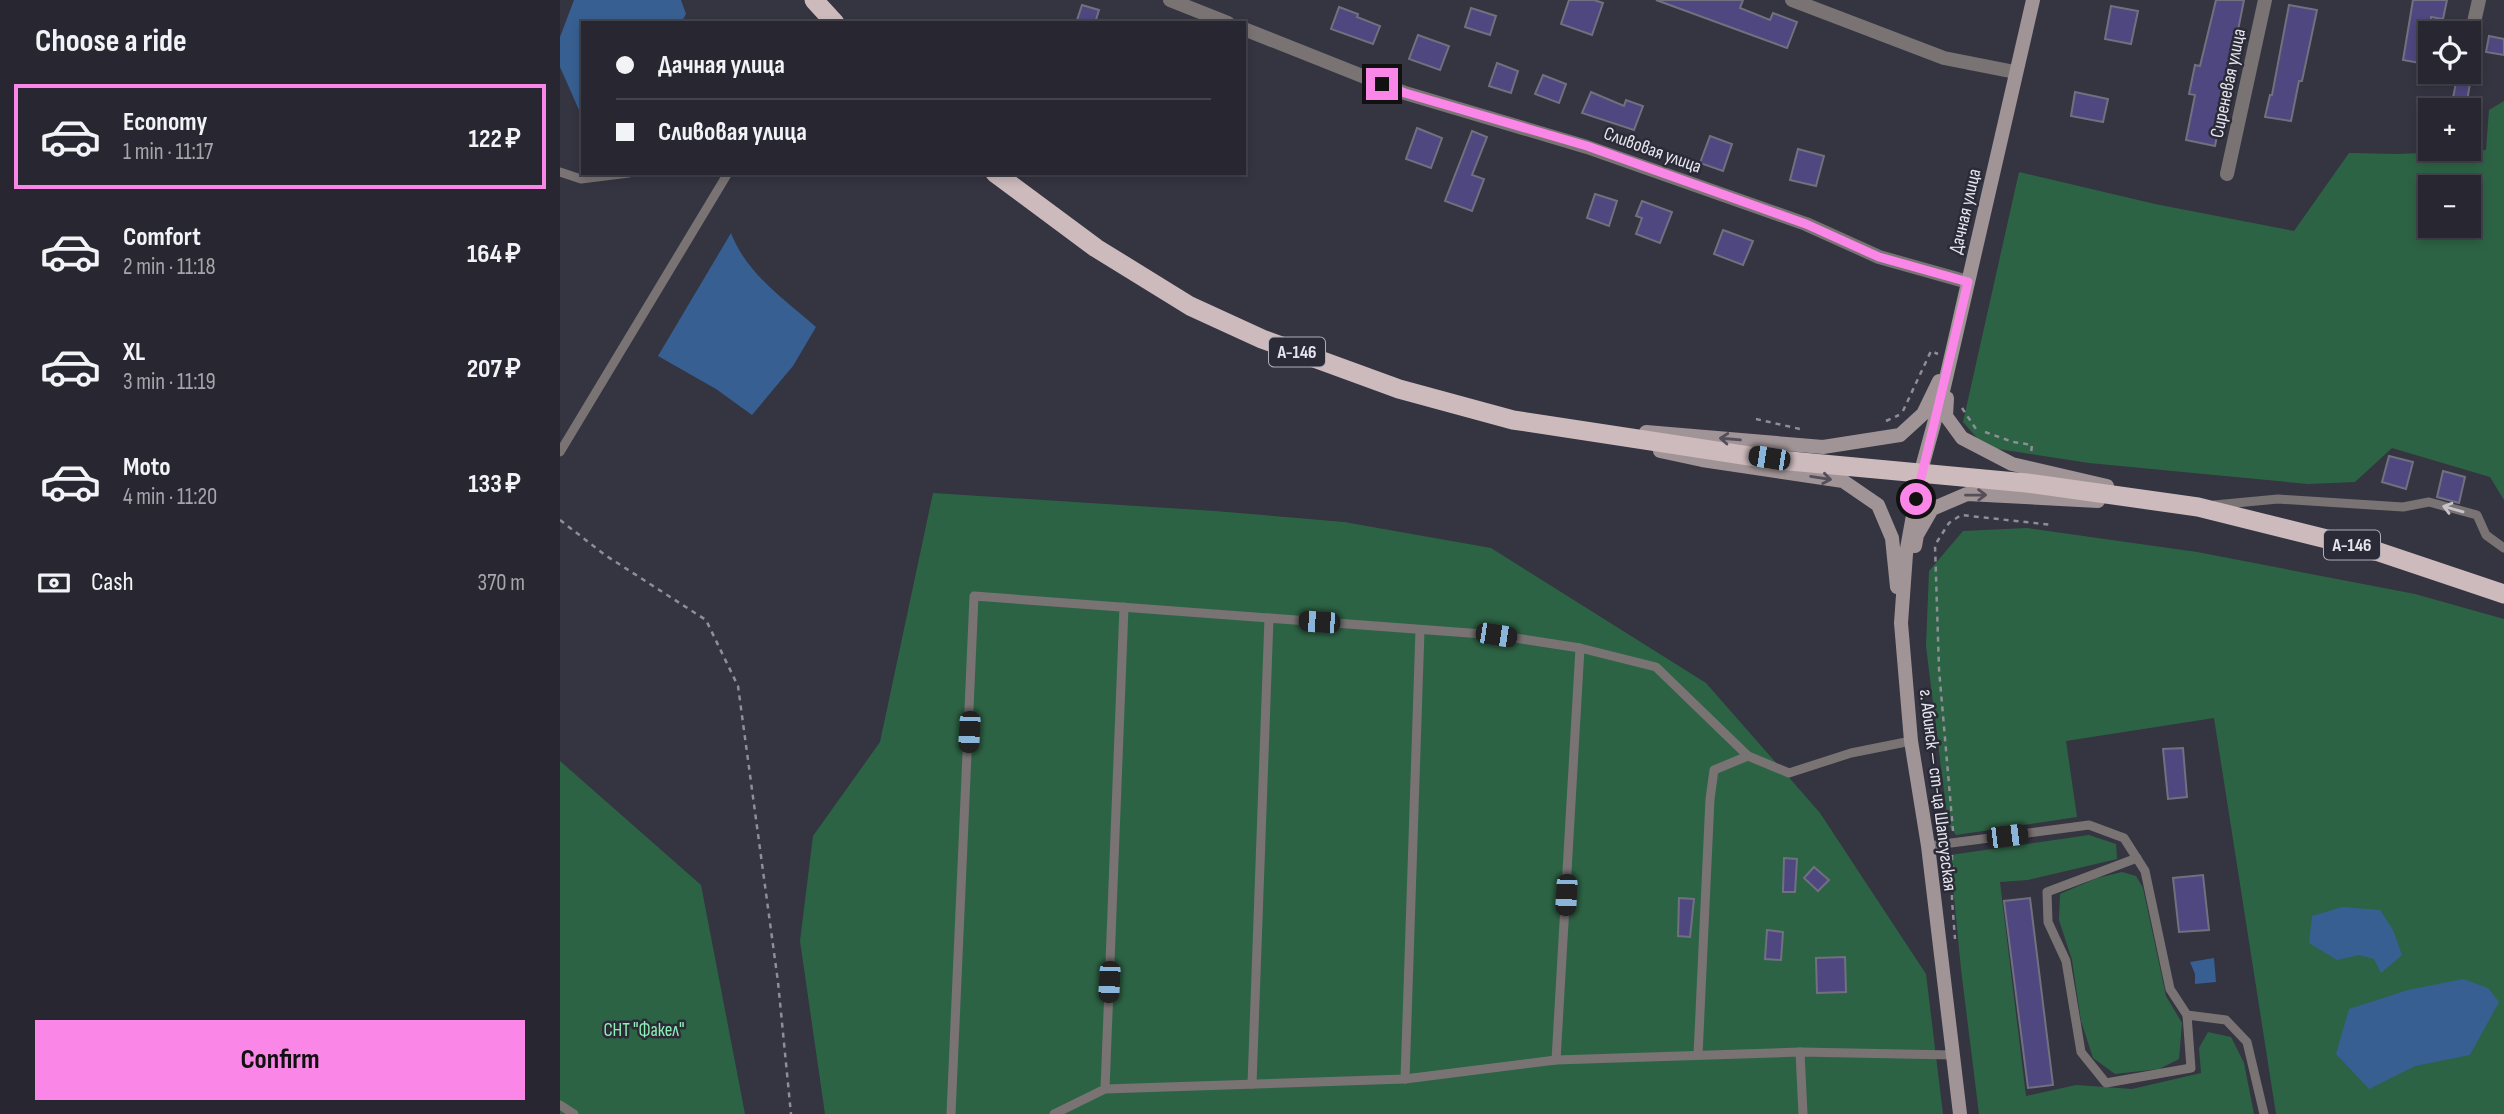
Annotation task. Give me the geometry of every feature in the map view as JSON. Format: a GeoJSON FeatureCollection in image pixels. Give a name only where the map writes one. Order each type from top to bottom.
{"type":"FeatureCollection","features":[{"type":"Feature","properties":{"kind":"highway"},"geometry":{"type":"LineString","coordinates":[[814,0],[833,21]]}},
{"type":"Feature","properties":{"kind":"highway","name":"А-146"},"geometry":{"type":"LineString","coordinates":[[998,175],[1096,248],[1190,306],[1262,339],[1399,389],[1513,420],[1769,458],[2027,483],[2197,507],[2379,552],[2504,594]]}},
{"type":"Feature","properties":{"kind":"main road","name":"Дачная улица"},"geometry":{"type":"LineString","coordinates":[[1921,471],[1951,358],[2032,0]]}},
{"type":"Feature","properties":{"kind":"main road"},"geometry":{"type":"LineString","coordinates":[[1513,420],[1823,447],[1900,435],[1923,414],[1951,358]]}},
{"type":"Feature","properties":{"kind":"main road"},"geometry":{"type":"LineString","coordinates":[[1951,358],[1946,416],[1962,438],[2012,464],[2197,507]]}},
{"type":"Feature","properties":{"kind":"main road"},"geometry":{"type":"LineString","coordinates":[[1513,420],[1702,460],[1843,481],[1878,505],[1892,538],[1901,623]]}},
{"type":"Feature","properties":{"kind":"main road","name":"г. Абинск — ст-ца Шапсугская"},"geometry":{"type":"LineString","coordinates":[[1921,471],[1906,554],[1901,623],[1911,741],[1928,846],[1960,1114]]}},
{"type":"Feature","properties":{"kind":"main road"},"geometry":{"type":"LineString","coordinates":[[1901,623],[1917,535],[1932,509],[1967,494],[2197,507]]}},
{"type":"Feature","properties":{"kind":"street"},"geometry":{"type":"LineString","coordinates":[[1170,0],[1223,21]]}},
{"type":"Feature","properties":{"kind":"street"},"geometry":{"type":"LineString","coordinates":[[1791,0],[1944,58],[2015,72]]}},
{"type":"Feature","properties":{"kind":"street","name":"Сиреневая улица"},"geometry":{"type":"LineString","coordinates":[[2227,174],[2264,0]]}},
{"type":"Feature","properties":{"kind":"street"},"geometry":{"type":"LineString","coordinates":[[2474,21],[2479,0]]}},
{"type":"Feature","properties":{"kind":"street","name":"Сливовая улица"},"geometry":{"type":"LineString","coordinates":[[1246,30],[1405,93],[1587,146],[1806,224],[1879,257],[1968,282]]}},
{"type":"Feature","properties":{"kind":"lane"},"geometry":{"type":"LineString","coordinates":[[560,172],[581,179],[613,175]]}},
{"type":"Feature","properties":{"kind":"lane"},"geometry":{"type":"LineString","coordinates":[[560,452],[727,175]]}},
{"type":"Feature","properties":{"kind":"lane"},"geometry":{"type":"LineString","coordinates":[[2197,507],[2278,499],[2403,507],[2429,502],[2477,515],[2486,535],[2504,548]]}},
{"type":"Feature","properties":{"kind":"lane"},"geometry":{"type":"LineString","coordinates":[[951,1114],[974,596],[1496,635],[1580,648],[1656,667],[1748,756],[1789,773],[1851,753],[1911,741]]}},
{"type":"Feature","properties":{"kind":"lane"},"geometry":{"type":"LineString","coordinates":[[1105,1089],[1124,607]]}},
{"type":"Feature","properties":{"kind":"lane"},"geometry":{"type":"LineString","coordinates":[[1252,1084],[1269,618]]}},
{"type":"Feature","properties":{"kind":"lane"},"geometry":{"type":"LineString","coordinates":[[1405,1079],[1420,629]]}},
{"type":"Feature","properties":{"kind":"lane"},"geometry":{"type":"LineString","coordinates":[[1556,1060],[1580,648]]}},
{"type":"Feature","properties":{"kind":"lane"},"geometry":{"type":"LineString","coordinates":[[1698,1055],[1710,799],[1714,770],[1748,756]]}},
{"type":"Feature","properties":{"kind":"lane"},"geometry":{"type":"LineString","coordinates":[[1928,846],[2089,825],[2124,838],[2137,858],[2145,871],[2170,989],[2187,1016],[2191,1068],[2106,1083],[2081,1052],[2066,961],[2048,922],[2047,892],[2137,858]]}},
{"type":"Feature","properties":{"kind":"lane"},"geometry":{"type":"LineString","coordinates":[[2187,1016],[2226,1020],[2247,1042],[2264,1114]]}},
{"type":"Feature","properties":{"kind":"lane"},"geometry":{"type":"LineString","coordinates":[[1054,1114],[1105,1089],[1405,1079],[1556,1060],[1800,1052],[1953,1055]]}},
{"type":"Feature","properties":{"kind":"lane"},"geometry":{"type":"LineString","coordinates":[[1800,1052],[1803,1114]]}},
{"type":"Feature","properties":{"kind":"lane"},"geometry":{"type":"LineString","coordinates":[[560,1105],[574,1114]]}},
{"type":"Feature","properties":{"kind":"path"},"geometry":{"type":"LineString","coordinates":[[1955,941],[1952,900],[1953,823],[1938,669],[1935,545],[1949,523],[1961,515],[2053,525]]}},
{"type":"Feature","properties":{"kind":"path"},"geometry":{"type":"LineString","coordinates":[[560,520],[605,555],[706,620],[738,686],[778,982],[791,1114]]}},
{"type":"Feature","properties":{"kind":"green space"},"geometry":{"type":"Polygon","coordinates":[[[2504,101],[2504,500],[2490,477],[2392,448],[2355,482],[2308,484],[2089,463],[1985,447],[1963,422],[2019,172],[2155,204],[2294,231],[2349,153],[2418,153],[2418,161],[2481,161],[2481,150],[2486,150],[2489,110],[2504,101]]]}},
{"type":"Feature","properties":{"kind":"green space"},"geometry":{"type":"Polygon","coordinates":[[[933,493],[1344,522],[1491,548],[1706,683],[1820,813],[1926,974],[1943,1114],[825,1114],[800,941],[813,836],[880,742],[933,493]]]}},
{"type":"Feature","properties":{"kind":"green space"},"geometry":{"type":"Polygon","coordinates":[[[2027,528],[2197,552],[2415,594],[2504,619],[2504,1114],[2276,1114],[2214,718],[2066,741],[2077,817],[1956,835],[1948,824],[1926,646],[1929,571],[1963,531],[2027,528]]]}},
{"type":"Feature","properties":{"kind":"green space","name":"СНТ \"Факел\""},"geometry":{"type":"Polygon","coordinates":[[[560,761],[701,885],[745,1114],[560,1114],[560,761]]]}},
{"type":"Feature","properties":{"kind":"green space"},"geometry":{"type":"Polygon","coordinates":[[[2089,835],[2116,844],[2117,859],[2028,880],[2000,882],[2026,1096],[2076,1085],[2132,1089],[2201,1073],[2199,1048],[2208,1032],[2231,1037],[2244,1063],[2254,1114],[1979,1114],[1950,855],[2089,835]]]}},
{"type":"Feature","properties":{"kind":"green space"},"geometry":{"type":"Polygon","coordinates":[[[2122,872],[2136,876],[2143,888],[2166,996],[2182,1023],[2179,1059],[2159,1069],[2115,1074],[2093,1058],[2081,1021],[2072,960],[2059,920],[2060,894],[2097,878],[2122,872]]]}},
{"type":"Feature","properties":{"kind":"water"},"geometry":{"type":"Polygon","coordinates":[[[574,0],[681,0],[686,14],[682,21],[581,21],[581,114],[560,67],[560,37],[574,0]]]}},
{"type":"Feature","properties":{"kind":"water"},"geometry":{"type":"Polygon","coordinates":[[[731,233],[746,261],[756,273],[816,327],[793,366],[752,415],[716,389],[658,356],[731,233]]]}},
{"type":"Feature","properties":{"kind":"water"},"geometry":{"type":"Polygon","coordinates":[[[2342,907],[2380,910],[2393,930],[2402,955],[2381,973],[2374,959],[2359,955],[2337,960],[2309,943],[2312,916],[2342,907]]]}},
{"type":"Feature","properties":{"kind":"water"},"geometry":{"type":"Polygon","coordinates":[[[2214,958],[2216,982],[2195,984],[2195,974],[2190,962],[2214,958]]]}},
{"type":"Feature","properties":{"kind":"water"},"geometry":{"type":"Polygon","coordinates":[[[2463,979],[2488,988],[2499,1002],[2470,1055],[2415,1066],[2369,1089],[2336,1054],[2349,1009],[2408,990],[2463,979]]]}},
{"type":"Feature","properties":{"kind":"building"},"geometry":{"type":"Polygon","coordinates":[[[1569,0],[1594,0],[1603,3],[1592,35],[1561,24],[1569,0]]]}},
{"type":"Feature","properties":{"kind":"building"},"geometry":{"type":"Polygon","coordinates":[[[1656,0],[1743,0],[1740,8],[1770,20],[1773,13],[1797,22],[1787,48],[1656,0]]]}},
{"type":"Feature","properties":{"kind":"building"},"geometry":{"type":"Polygon","coordinates":[[[2216,0],[2244,0],[2215,146],[2186,140],[2195,95],[2189,94],[2195,65],[2200,66],[2216,0]]]}},
{"type":"Feature","properties":{"kind":"building"},"geometry":{"type":"Polygon","coordinates":[[[2413,0],[2447,0],[2443,19],[2431,17],[2431,21],[2418,21],[2418,63],[2403,60],[2413,0]]]}},
{"type":"Feature","properties":{"kind":"building"},"geometry":{"type":"Polygon","coordinates":[[[1082,5],[1099,10],[1096,21],[1077,21],[1082,5]]]}},
{"type":"Feature","properties":{"kind":"building"},"geometry":{"type":"Polygon","coordinates":[[[2289,5],[2317,10],[2291,121],[2265,117],[2272,95],[2289,5]]]}},
{"type":"Feature","properties":{"kind":"building"},"geometry":{"type":"Polygon","coordinates":[[[2111,6],[2138,11],[2131,44],[2105,39],[2111,6]]]}},
{"type":"Feature","properties":{"kind":"building"},"geometry":{"type":"Polygon","coordinates":[[[1339,7],[1380,26],[1373,44],[1331,29],[1339,7]]]}},
{"type":"Feature","properties":{"kind":"building"},"geometry":{"type":"Polygon","coordinates":[[[1471,8],[1496,16],[1490,35],[1465,27],[1471,8]]]}},
{"type":"Feature","properties":{"kind":"building"},"geometry":{"type":"Polygon","coordinates":[[[1418,35],[1449,46],[1440,70],[1409,59],[1418,35]]]}},
{"type":"Feature","properties":{"kind":"building"},"geometry":{"type":"Polygon","coordinates":[[[2489,36],[2504,39],[2504,55],[2486,52],[2489,36]]]}},
{"type":"Feature","properties":{"kind":"building"},"geometry":{"type":"Polygon","coordinates":[[[1497,63],[1518,71],[1511,93],[1489,86],[1497,63]]]}},
{"type":"Feature","properties":{"kind":"building"},"geometry":{"type":"Polygon","coordinates":[[[1543,75],[1566,84],[1559,103],[1535,94],[1543,75]]]}},
{"type":"Feature","properties":{"kind":"building"},"geometry":{"type":"Polygon","coordinates":[[[2456,84],[2470,84],[2468,98],[2453,98],[2456,84]]]}},
{"type":"Feature","properties":{"kind":"building"},"geometry":{"type":"Polygon","coordinates":[[[1591,92],[1624,106],[1626,100],[1643,106],[1634,130],[1582,113],[1591,92]]]}},
{"type":"Feature","properties":{"kind":"building"},"geometry":{"type":"Polygon","coordinates":[[[2075,92],[2108,99],[2103,122],[2071,116],[2075,92]]]}},
{"type":"Feature","properties":{"kind":"building"},"geometry":{"type":"Polygon","coordinates":[[[1417,128],[1442,138],[1431,168],[1406,159],[1417,128]]]}},
{"type":"Feature","properties":{"kind":"building"},"geometry":{"type":"Polygon","coordinates":[[[1472,131],[1487,137],[1472,175],[1484,179],[1472,211],[1445,201],[1472,131]]]}},
{"type":"Feature","properties":{"kind":"building"},"geometry":{"type":"Polygon","coordinates":[[[1710,136],[1732,144],[1723,171],[1700,163],[1710,136]]]}},
{"type":"Feature","properties":{"kind":"building"},"geometry":{"type":"Polygon","coordinates":[[[1798,149],[1824,156],[1816,186],[1790,180],[1798,149]]]}},
{"type":"Feature","properties":{"kind":"building"},"geometry":{"type":"Polygon","coordinates":[[[1595,194],[1617,201],[1609,226],[1587,218],[1595,194]]]}},
{"type":"Feature","properties":{"kind":"building"},"geometry":{"type":"Polygon","coordinates":[[[1642,201],[1672,212],[1660,243],[1636,234],[1642,218],[1636,216],[1642,201]]]}},
{"type":"Feature","properties":{"kind":"building"},"geometry":{"type":"Polygon","coordinates":[[[1723,230],[1753,241],[1743,265],[1714,254],[1723,230]]]}},
{"type":"Feature","properties":{"kind":"building"},"geometry":{"type":"Polygon","coordinates":[[[2389,456],[2413,462],[2406,489],[2382,482],[2389,456]]]}},
{"type":"Feature","properties":{"kind":"building"},"geometry":{"type":"Polygon","coordinates":[[[2443,471],[2465,477],[2459,503],[2437,497],[2443,471]]]}},
{"type":"Feature","properties":{"kind":"building"},"geometry":{"type":"Polygon","coordinates":[[[2183,748],[2187,797],[2168,799],[2163,749],[2183,748]]]}},
{"type":"Feature","properties":{"kind":"building"},"geometry":{"type":"Polygon","coordinates":[[[1784,858],[1797,859],[1795,892],[1783,892],[1784,858]]]}},
{"type":"Feature","properties":{"kind":"building"},"geometry":{"type":"Polygon","coordinates":[[[1814,867],[1829,880],[1818,891],[1804,878],[1814,867]]]}},
{"type":"Feature","properties":{"kind":"building"},"geometry":{"type":"Polygon","coordinates":[[[2203,875],[2209,930],[2179,932],[2173,878],[2203,875]]]}},
{"type":"Feature","properties":{"kind":"building"},"geometry":{"type":"Polygon","coordinates":[[[1679,898],[1694,899],[1690,937],[1678,936],[1679,898]]]}},
{"type":"Feature","properties":{"kind":"building"},"geometry":{"type":"Polygon","coordinates":[[[2030,898],[2053,1085],[2028,1088],[2004,901],[2030,898]]]}},
{"type":"Feature","properties":{"kind":"building"},"geometry":{"type":"Polygon","coordinates":[[[1767,930],[1783,932],[1781,960],[1765,959],[1767,930]]]}},
{"type":"Feature","properties":{"kind":"building"},"geometry":{"type":"Polygon","coordinates":[[[1845,957],[1846,992],[1817,993],[1816,958],[1845,957]]]}},
{"type":"Feature","properties":{"kind":"route"},"geometry":{"type":"LineString","coordinates":[[1382,84],[1587,146],[1806,224],[1879,257],[1968,282],[1916,499]]}}]}
